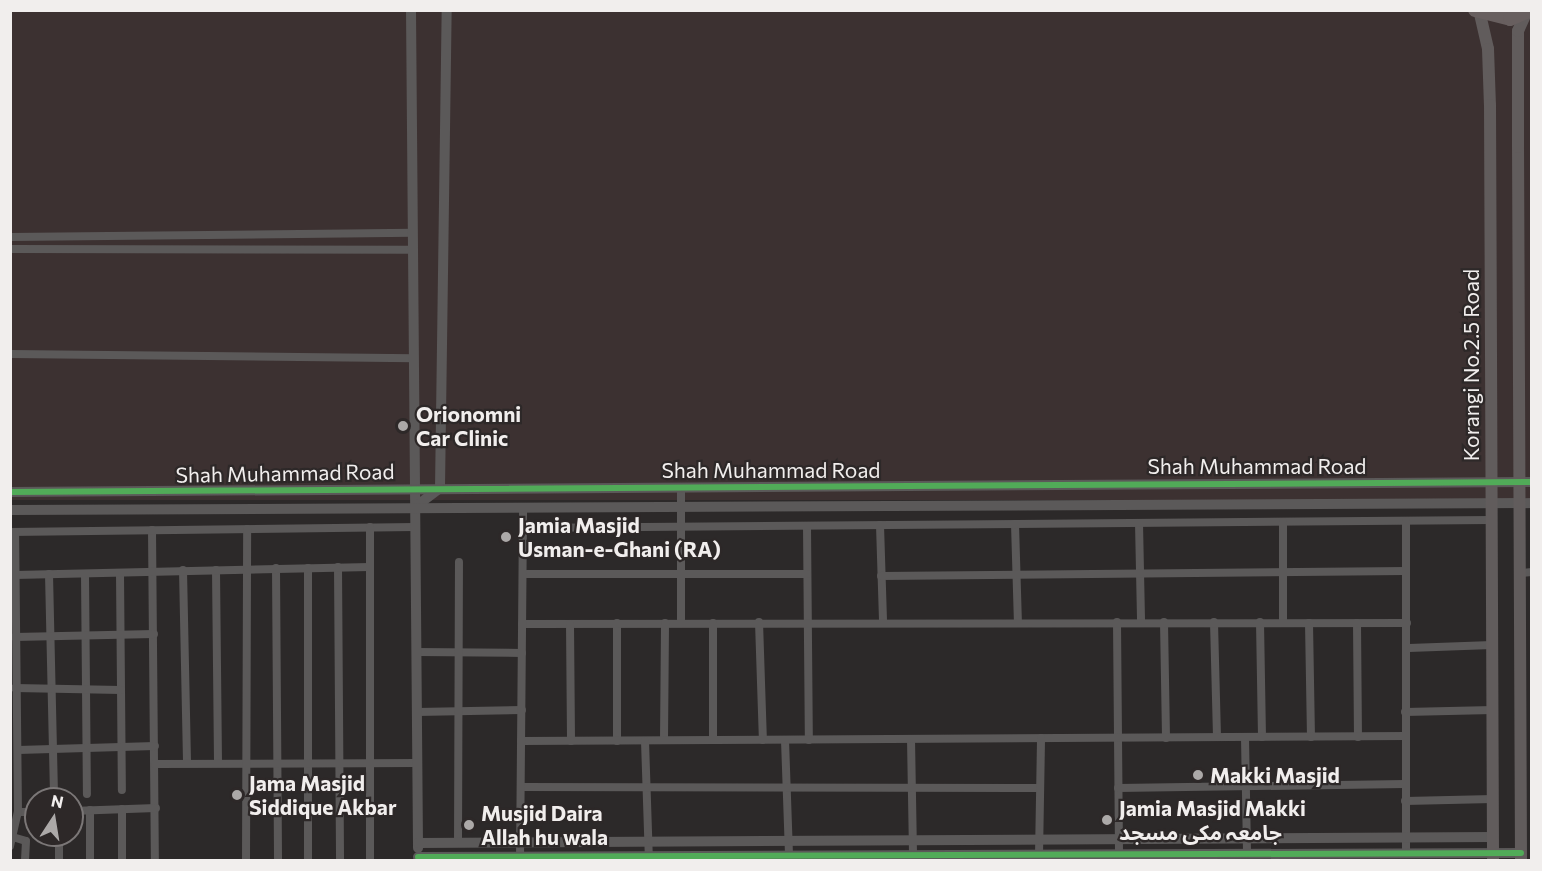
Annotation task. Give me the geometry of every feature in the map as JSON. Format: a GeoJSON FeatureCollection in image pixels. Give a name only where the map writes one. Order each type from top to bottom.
{"type":"FeatureCollection","features":[{"type":"Feature","properties":{"kind":"main road"},"geometry":{"type":"LineString","coordinates":[[1477,12],[1494,19],[1528,13]]}},
{"type":"Feature","properties":{"kind":"main road","name":"Korangi No.2.5 Road"},"geometry":{"type":"LineString","coordinates":[[1477,12],[1489,72],[1493,857]]}},
{"type":"Feature","properties":{"kind":"main road"},"geometry":{"type":"LineString","coordinates":[[1521,857],[1526,829],[1526,482],[1518,31],[1528,13]]}},
{"type":"Feature","properties":{"kind":"street"},"geometry":{"type":"LineString","coordinates":[[411,10],[418,859],[789,856],[889,858],[913,855],[1039,855],[1069,858],[1119,854],[1347,857],[1406,853],[1521,857]]}},
{"type":"Feature","properties":{"kind":"street"},"geometry":{"type":"LineString","coordinates":[[415,507],[440,488],[447,10]]}},
{"type":"Feature","properties":{"kind":"street"},"geometry":{"type":"LineString","coordinates":[[314,233],[315,250]]}},
{"type":"Feature","properties":{"kind":"street"},"geometry":{"type":"LineString","coordinates":[[10,237],[413,233]]}},
{"type":"Feature","properties":{"kind":"street"},"geometry":{"type":"LineString","coordinates":[[125,235],[125,249]]}},
{"type":"Feature","properties":{"kind":"street"},"geometry":{"type":"LineString","coordinates":[[10,249],[413,250]]}},
{"type":"Feature","properties":{"kind":"street"},"geometry":{"type":"LineString","coordinates":[[10,354],[414,358]]}},
{"type":"Feature","properties":{"kind":"street","name":"Shah Muhammad Road"},"geometry":{"type":"LineString","coordinates":[[10,492],[416,487],[1526,482]]}},
{"type":"Feature","properties":{"kind":"street"},"geometry":{"type":"LineString","coordinates":[[1001,485],[1002,505]]}},
{"type":"Feature","properties":{"kind":"street"},"geometry":{"type":"LineString","coordinates":[[681,487],[681,623]]}},
{"type":"Feature","properties":{"kind":"street","name":"Shah Muhammad Road"},"geometry":{"type":"LineString","coordinates":[[10,510],[1525,503]]}},
{"type":"Feature","properties":{"kind":"street"},"geometry":{"type":"LineString","coordinates":[[520,859],[523,507]]}},
{"type":"Feature","properties":{"kind":"street"},"geometry":{"type":"LineString","coordinates":[[523,528],[1492,520]]}},
{"type":"Feature","properties":{"kind":"street"},"geometry":{"type":"LineString","coordinates":[[1406,521],[1408,648],[1405,712],[1406,853]]}},
{"type":"Feature","properties":{"kind":"street"},"geometry":{"type":"LineString","coordinates":[[1283,522],[1283,622]]}},
{"type":"Feature","properties":{"kind":"street"},"geometry":{"type":"LineString","coordinates":[[1139,523],[1141,622]]}},
{"type":"Feature","properties":{"kind":"street"},"geometry":{"type":"LineString","coordinates":[[1015,524],[1018,622]]}},
{"type":"Feature","properties":{"kind":"street"},"geometry":{"type":"LineString","coordinates":[[880,525],[883,623]]}},
{"type":"Feature","properties":{"kind":"street"},"geometry":{"type":"LineString","coordinates":[[807,526],[809,740]]}},
{"type":"Feature","properties":{"kind":"street"},"geometry":{"type":"LineString","coordinates":[[370,527],[370,861]]}},
{"type":"Feature","properties":{"kind":"street"},"geometry":{"type":"LineString","coordinates":[[25,861],[26,841],[13,842],[18,812],[18,750],[14,728],[13,532],[416,527]]}},
{"type":"Feature","properties":{"kind":"street"},"geometry":{"type":"LineString","coordinates":[[246,861],[247,529]]}},
{"type":"Feature","properties":{"kind":"street"},"geometry":{"type":"LineString","coordinates":[[152,530],[155,861]]}},
{"type":"Feature","properties":{"kind":"street"},"geometry":{"type":"LineString","coordinates":[[458,843],[459,562]]}},
{"type":"Feature","properties":{"kind":"street"},"geometry":{"type":"LineString","coordinates":[[338,567],[340,861]]}},
{"type":"Feature","properties":{"kind":"street"},"geometry":{"type":"LineString","coordinates":[[15,575],[369,567]]}},
{"type":"Feature","properties":{"kind":"street"},"geometry":{"type":"LineString","coordinates":[[276,568],[278,861]]}},
{"type":"Feature","properties":{"kind":"street"},"geometry":{"type":"LineString","coordinates":[[308,568],[308,861]]}},
{"type":"Feature","properties":{"kind":"street"},"geometry":{"type":"LineString","coordinates":[[183,570],[187,763]]}},
{"type":"Feature","properties":{"kind":"street"},"geometry":{"type":"LineString","coordinates":[[216,570],[218,762]]}},
{"type":"Feature","properties":{"kind":"street"},"geometry":{"type":"LineString","coordinates":[[881,576],[1406,571]]}},
{"type":"Feature","properties":{"kind":"street"},"geometry":{"type":"LineString","coordinates":[[49,574],[54,787]]}},
{"type":"Feature","properties":{"kind":"street"},"geometry":{"type":"LineString","coordinates":[[85,574],[87,794]]}},
{"type":"Feature","properties":{"kind":"street"},"geometry":{"type":"LineString","coordinates":[[120,574],[122,790]]}},
{"type":"Feature","properties":{"kind":"street"},"geometry":{"type":"LineString","coordinates":[[523,574],[807,574]]}},
{"type":"Feature","properties":{"kind":"street"},"geometry":{"type":"LineString","coordinates":[[759,622],[763,740]]}},
{"type":"Feature","properties":{"kind":"street"},"geometry":{"type":"LineString","coordinates":[[1117,622],[1119,854]]}},
{"type":"Feature","properties":{"kind":"street"},"geometry":{"type":"LineString","coordinates":[[1164,622],[1166,738]]}},
{"type":"Feature","properties":{"kind":"street"},"geometry":{"type":"LineString","coordinates":[[1214,622],[1217,737]]}},
{"type":"Feature","properties":{"kind":"street"},"geometry":{"type":"LineString","coordinates":[[1260,622],[1262,737]]}},
{"type":"Feature","properties":{"kind":"street"},"geometry":{"type":"LineString","coordinates":[[1309,622],[1311,737]]}},
{"type":"Feature","properties":{"kind":"street"},"geometry":{"type":"LineString","coordinates":[[522,624],[1407,622]]}},
{"type":"Feature","properties":{"kind":"street"},"geometry":{"type":"LineString","coordinates":[[617,623],[617,741]]}},
{"type":"Feature","properties":{"kind":"street"},"geometry":{"type":"LineString","coordinates":[[664,741],[665,623]]}},
{"type":"Feature","properties":{"kind":"street"},"geometry":{"type":"LineString","coordinates":[[713,740],[714,623]]}},
{"type":"Feature","properties":{"kind":"street"},"geometry":{"type":"LineString","coordinates":[[1357,623],[1358,736]]}},
{"type":"Feature","properties":{"kind":"street"},"geometry":{"type":"LineString","coordinates":[[570,624],[571,741]]}},
{"type":"Feature","properties":{"kind":"street"},"geometry":{"type":"LineString","coordinates":[[15,637],[154,634]]}},
{"type":"Feature","properties":{"kind":"street"},"geometry":{"type":"LineString","coordinates":[[1408,648],[1492,645]]}},
{"type":"Feature","properties":{"kind":"street"},"geometry":{"type":"LineString","coordinates":[[417,652],[522,653]]}},
{"type":"Feature","properties":{"kind":"street"},"geometry":{"type":"LineString","coordinates":[[15,688],[121,690]]}},
{"type":"Feature","properties":{"kind":"street"},"geometry":{"type":"LineString","coordinates":[[417,712],[522,710]]}},
{"type":"Feature","properties":{"kind":"street"},"geometry":{"type":"LineString","coordinates":[[1405,712],[1493,710]]}},
{"type":"Feature","properties":{"kind":"street"},"geometry":{"type":"LineString","coordinates":[[521,741],[1406,736]]}},
{"type":"Feature","properties":{"kind":"street"},"geometry":{"type":"LineString","coordinates":[[1245,737],[1247,854]]}},
{"type":"Feature","properties":{"kind":"street"},"geometry":{"type":"LineString","coordinates":[[1039,855],[1041,738]]}},
{"type":"Feature","properties":{"kind":"street"},"geometry":{"type":"LineString","coordinates":[[911,739],[913,855]]}},
{"type":"Feature","properties":{"kind":"street"},"geometry":{"type":"LineString","coordinates":[[785,740],[789,856]]}},
{"type":"Feature","properties":{"kind":"street"},"geometry":{"type":"LineString","coordinates":[[645,741],[649,858]]}},
{"type":"Feature","properties":{"kind":"street"},"geometry":{"type":"LineString","coordinates":[[18,750],[155,746]]}},
{"type":"Feature","properties":{"kind":"street"},"geometry":{"type":"LineString","coordinates":[[155,764],[247,761],[417,763]]}},
{"type":"Feature","properties":{"kind":"street"},"geometry":{"type":"LineString","coordinates":[[1118,788],[1405,784]]}},
{"type":"Feature","properties":{"kind":"street"},"geometry":{"type":"LineString","coordinates":[[521,787],[1040,788]]}},
{"type":"Feature","properties":{"kind":"street"},"geometry":{"type":"LineString","coordinates":[[1405,801],[1493,799]]}},
{"type":"Feature","properties":{"kind":"street"},"geometry":{"type":"LineString","coordinates":[[84,810],[156,808]]}},
{"type":"Feature","properties":{"kind":"street"},"geometry":{"type":"LineString","coordinates":[[122,809],[122,861]]}},
{"type":"Feature","properties":{"kind":"street"},"geometry":{"type":"LineString","coordinates":[[90,810],[90,861]]}},
{"type":"Feature","properties":{"kind":"street"},"geometry":{"type":"LineString","coordinates":[[18,812],[24,812]]}},
{"type":"Feature","properties":{"kind":"street"},"geometry":{"type":"LineString","coordinates":[[418,843],[1493,837]]}},
{"type":"Feature","properties":{"kind":"shaded area"},"geometry":{"type":"Polygon","coordinates":[[[10,11],[1531,11],[1531,500],[10,500],[10,11]]]}},
{"type":"Feature","properties":{"kind":"cycle path"},"geometry":{"type":"LineString","coordinates":[[10,492],[1532,482]]}},
{"type":"Feature","properties":{"kind":"cycle path"},"geometry":{"type":"LineString","coordinates":[[418,857],[1521,853]]}},
{"type":"Feature","properties":{"kind":"place","name":"Orionomni Car Clinic"},"geometry":{"type":"Point","coordinates":[403,426]}},
{"type":"Feature","properties":{"kind":"place","name":"Jamia Masjid Usman-e-Ghani (RA)"},"geometry":{"type":"Point","coordinates":[506,537]}},
{"type":"Feature","properties":{"kind":"place","name":"Makki Masjid"},"geometry":{"type":"Point","coordinates":[1198,775]}},
{"type":"Feature","properties":{"kind":"place","name":"Jama Masjid Siddique Akbar"},"geometry":{"type":"Point","coordinates":[237,795]}},
{"type":"Feature","properties":{"kind":"place","name":"Jamia Masjid Makki جامعہ مکی مسجد"},"geometry":{"type":"Point","coordinates":[1107,820]}},
{"type":"Feature","properties":{"kind":"place","name":"Musjid Daira Allah hu wala"},"geometry":{"type":"Point","coordinates":[469,825]}}]}
